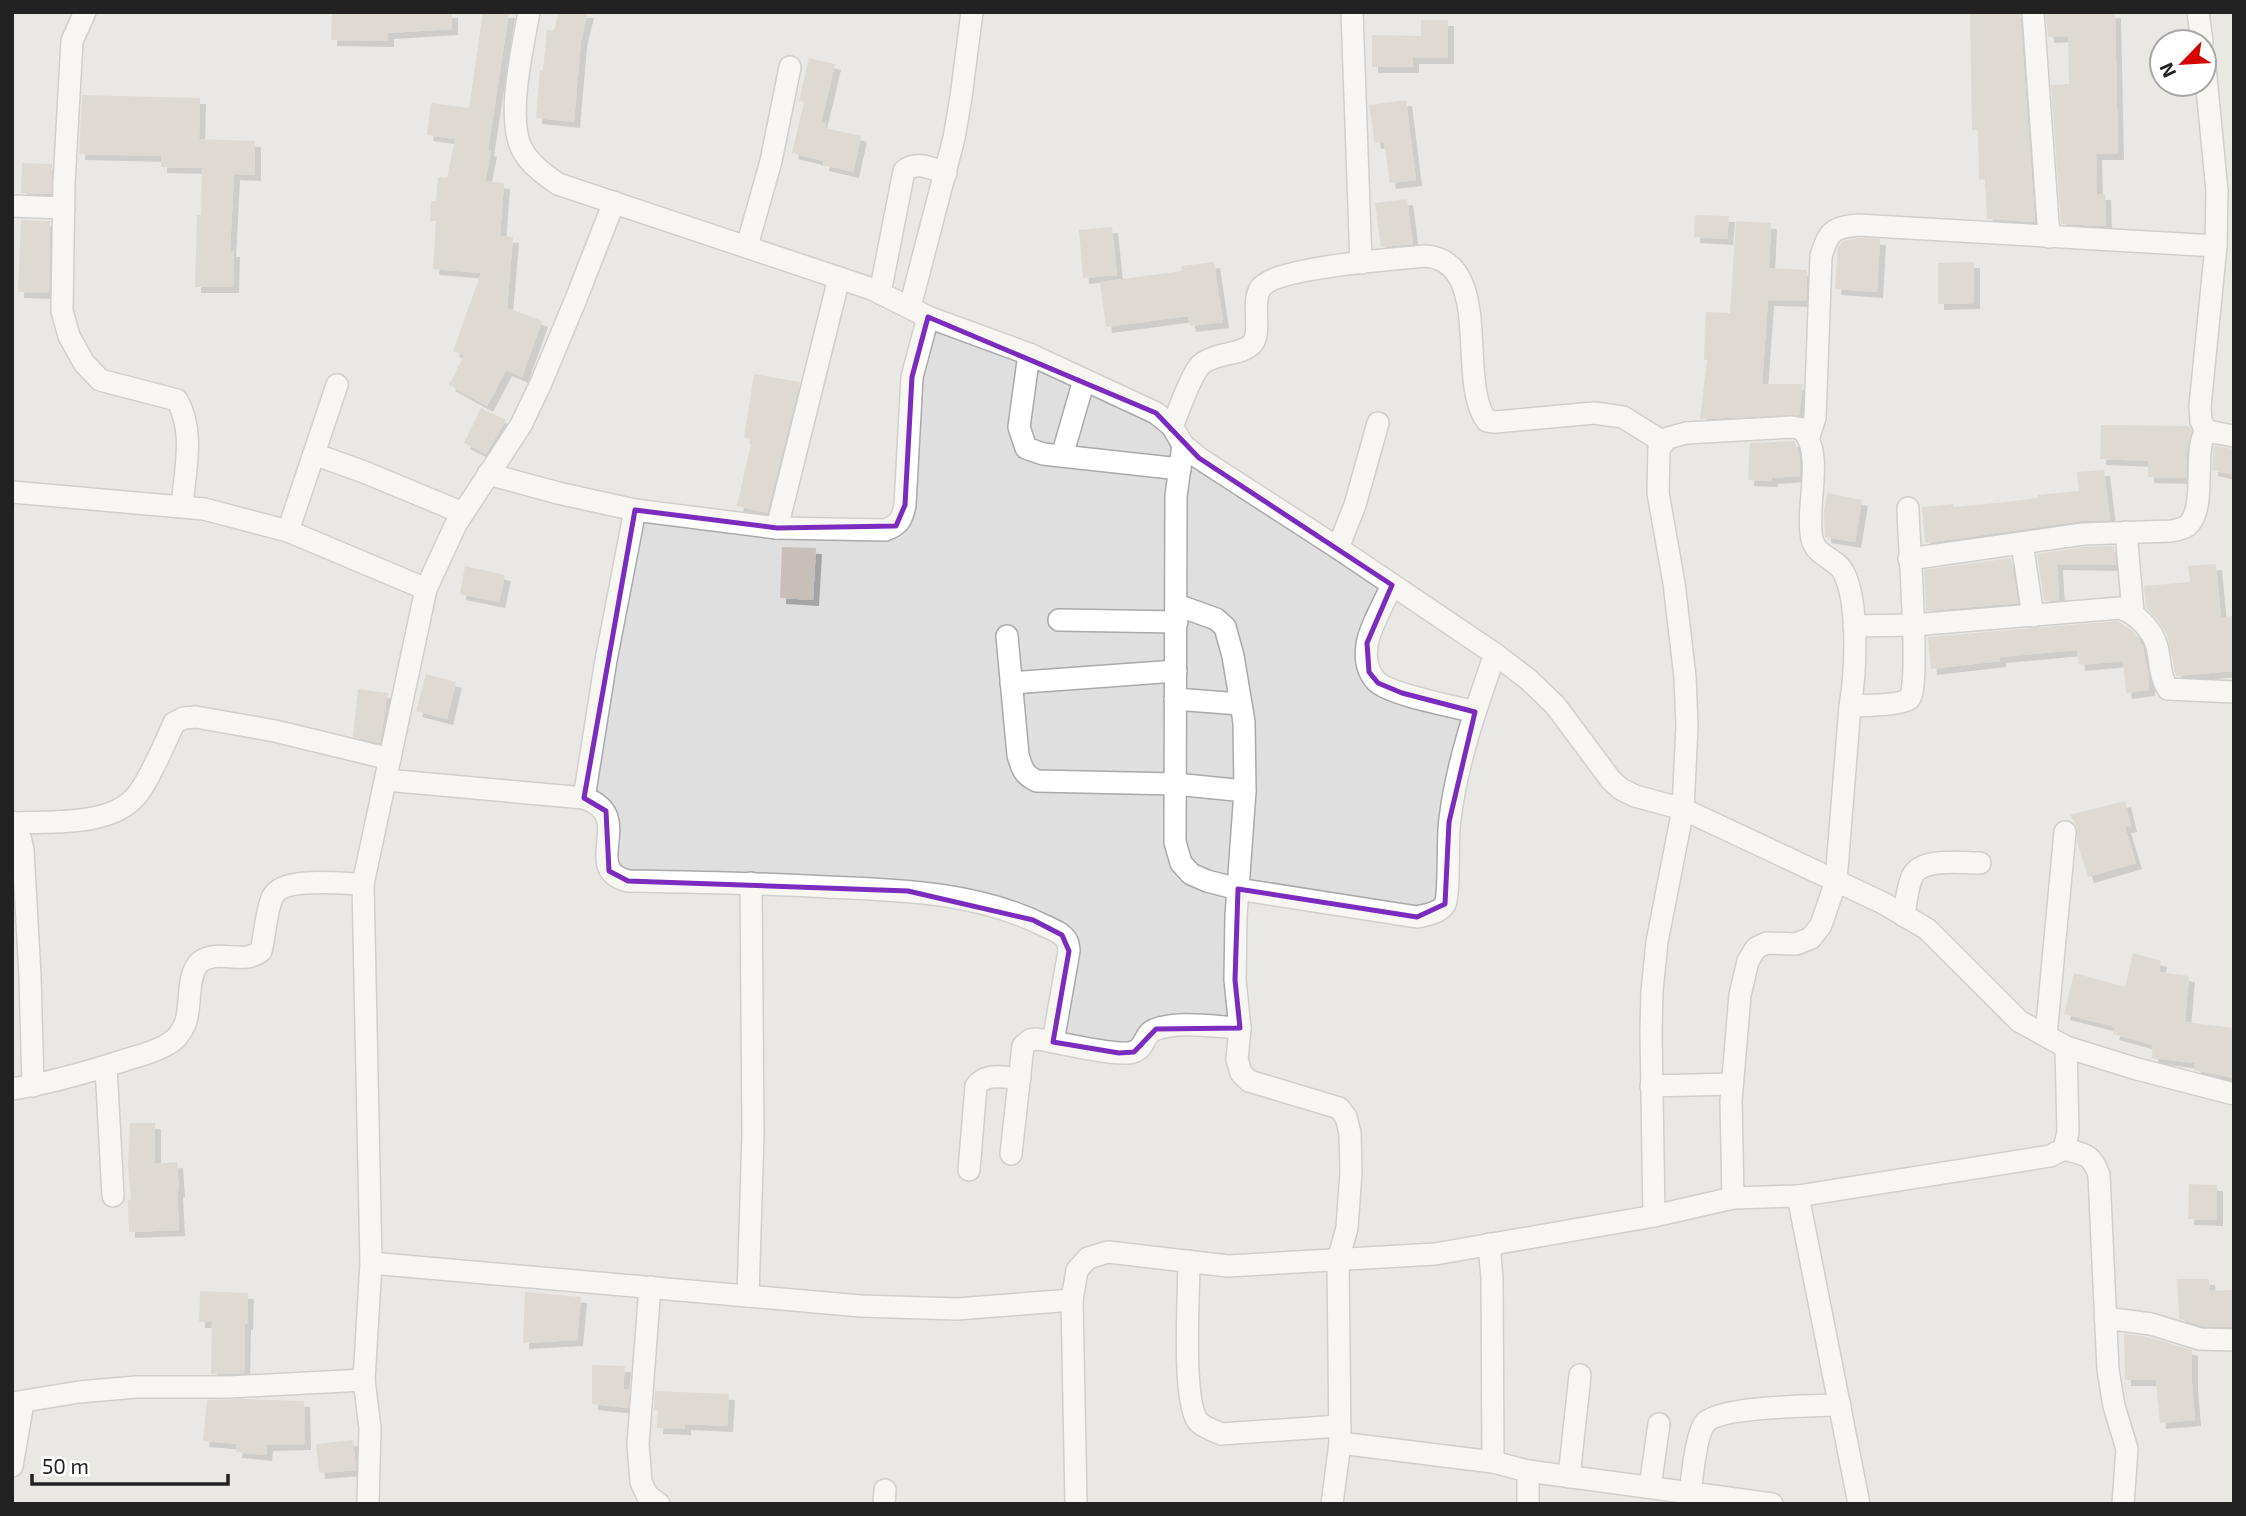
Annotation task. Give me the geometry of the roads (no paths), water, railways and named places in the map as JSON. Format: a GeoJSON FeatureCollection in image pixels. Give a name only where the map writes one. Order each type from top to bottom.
{"type":"FeatureCollection","features":[{"type":"Feature","properties":{"kind":"street"},"geometry":{"type":"LineString","coordinates":[[85,12],[72,41],[62,311],[69,336],[84,363],[100,380],[177,400],[185,413],[188,430],[182,506]]}},
{"type":"Feature","properties":{"kind":"street"},"geometry":{"type":"LineString","coordinates":[[529,12],[517,84],[516,124],[522,150],[538,170],[558,184],[880,293],[919,312],[1029,354],[1156,413],[1172,426],[1183,445],[1222,474],[1338,548],[1529,680],[1555,705],[1611,780],[1621,789],[1682,810],[1883,903],[1927,929],[2019,1021],[2066,1047],[2234,1094]]}},
{"type":"Feature","properties":{"kind":"street"},"geometry":{"type":"LineString","coordinates":[[488,474],[635,510],[776,528],[885,530],[896,526],[903,518],[905,505],[912,377],[919,312],[961,97],[972,12]]}},
{"type":"Feature","properties":{"kind":"street"},"geometry":{"type":"LineString","coordinates":[[1352,12],[1361,263]]}},
{"type":"Feature","properties":{"kind":"street"},"geometry":{"type":"LineString","coordinates":[[2033,12],[2049,237]]}},
{"type":"Feature","properties":{"kind":"street"},"geometry":{"type":"LineString","coordinates":[[747,246],[771,161],[790,67]]}},
{"type":"Feature","properties":{"kind":"street"},"geometry":{"type":"LineString","coordinates":[[2206,431],[2201,421],[2200,406],[2216,246],[2217,191],[2208,98]]}},
{"type":"Feature","properties":{"kind":"street"},"geometry":{"type":"LineString","coordinates":[[880,293],[904,171],[909,166],[919,165],[946,173]]}},
{"type":"Feature","properties":{"kind":"street"},"geometry":{"type":"LineString","coordinates":[[368,1504],[370,1428],[364,1380],[371,1263],[363,884],[426,589],[463,513],[521,425],[541,383],[614,202]]}},
{"type":"Feature","properties":{"kind":"street"},"geometry":{"type":"LineString","coordinates":[[12,206],[64,208]]}},
{"type":"Feature","properties":{"kind":"street"},"geometry":{"type":"LineString","coordinates":[[1809,436],[1815,418],[1821,256],[1828,236],[1839,227],[1857,225],[2216,246]]}},
{"type":"Feature","properties":{"kind":"street"},"geometry":{"type":"LineString","coordinates":[[1172,426],[1199,366],[1213,358],[1252,345],[1256,336],[1259,289],[1268,281],[1283,275],[1425,256],[1438,257],[1461,281],[1469,312],[1476,396],[1479,411],[1487,421],[1594,412],[1623,417],[1663,442]]}},
{"type":"Feature","properties":{"kind":"street"},"geometry":{"type":"LineString","coordinates":[[776,528],[839,278]]}},
{"type":"Feature","properties":{"kind":"street"},"geometry":{"type":"LineString","coordinates":[[1029,354],[1020,427],[1026,448],[1043,454],[1180,469]]}},
{"type":"Feature","properties":{"kind":"street"},"geometry":{"type":"LineString","coordinates":[[1062,456],[1084,380]]}},
{"type":"Feature","properties":{"kind":"street"},"geometry":{"type":"LineString","coordinates":[[288,531],[337,385]]}},
{"type":"Feature","properties":{"kind":"street"},"geometry":{"type":"LineString","coordinates":[[1338,548],[1355,505],[1378,423]]}},
{"type":"Feature","properties":{"kind":"street"},"geometry":{"type":"LineString","coordinates":[[1654,1216],[1652,991],[1657,942],[1682,810],[1687,726],[1685,677],[1674,583],[1658,493],[1657,456],[1663,442],[1686,433],[1792,427],[1802,429],[1812,444],[1810,526],[1813,542],[1821,554],[1843,569],[1848,584],[1854,626],[1854,680],[1836,881],[1821,925],[1811,938],[1796,944],[1767,943],[1756,948],[1748,961],[1740,995],[1732,1084],[1732,1198]]}},
{"type":"Feature","properties":{"kind":"street"},"geometry":{"type":"LineString","coordinates":[[2206,431],[2234,436]]}},
{"type":"Feature","properties":{"kind":"street"},"geometry":{"type":"LineString","coordinates":[[1909,559],[2083,534],[2171,531],[2183,528],[2190,523],[2196,506],[2201,441],[2206,431]]}},
{"type":"Feature","properties":{"kind":"street"},"geometry":{"type":"LineString","coordinates":[[1183,445],[1176,496],[1175,842],[1181,863],[1191,874],[1238,889],[1417,917],[1436,912],[1445,904],[1447,892],[1449,822],[1457,775],[1494,654]]}},
{"type":"Feature","properties":{"kind":"street"},"geometry":{"type":"LineString","coordinates":[[314,454],[463,513]]}},
{"type":"Feature","properties":{"kind":"street"},"geometry":{"type":"LineString","coordinates":[[12,492],[204,509],[288,531],[426,589]]}},
{"type":"Feature","properties":{"kind":"street"},"geometry":{"type":"LineString","coordinates":[[1850,706],[1900,702],[1909,700],[1913,694],[1915,666],[1908,508]]}},
{"type":"Feature","properties":{"kind":"street"},"geometry":{"type":"LineString","coordinates":[[584,798],[606,660],[635,510]]}},
{"type":"Feature","properties":{"kind":"street"},"geometry":{"type":"LineString","coordinates":[[2126,532],[2133,612],[2154,638],[2162,680],[2168,689],[2234,692]]}},
{"type":"Feature","properties":{"kind":"street"},"geometry":{"type":"LineString","coordinates":[[2022,543],[2033,616]]}},
{"type":"Feature","properties":{"kind":"street"},"geometry":{"type":"LineString","coordinates":[[1392,585],[1367,643],[1366,663],[1369,672],[1378,683],[1402,693],[1475,712]]}},
{"type":"Feature","properties":{"kind":"street"},"geometry":{"type":"LineString","coordinates":[[1854,626],[1913,625],[2120,608],[2133,612]]}},
{"type":"Feature","properties":{"kind":"street"},"geometry":{"type":"LineString","coordinates":[[1059,620],[1177,613],[1216,619],[1225,627],[1233,656],[1244,722],[1245,791],[1235,980],[1240,1028],[1237,1059],[1241,1073],[1249,1081],[1339,1108],[1346,1117],[1350,1133],[1351,1172],[1347,1228],[1338,1260],[1340,1434],[1332,1504]]}},
{"type":"Feature","properties":{"kind":"street"},"geometry":{"type":"LineString","coordinates":[[1007,636],[1018,755],[1022,771],[1028,777],[1037,780],[1175,784],[1245,791]]}},
{"type":"Feature","properties":{"kind":"street"},"geometry":{"type":"LineString","coordinates":[[1011,683],[1176,671]]}},
{"type":"Feature","properties":{"kind":"street"},"geometry":{"type":"LineString","coordinates":[[1175,699],[1240,704]]}},
{"type":"Feature","properties":{"kind":"street"},"geometry":{"type":"LineString","coordinates":[[363,884],[292,883],[279,888],[271,898],[261,951],[255,957],[218,956],[203,960],[193,974],[186,1020],[180,1034],[170,1043],[106,1067],[54,1082],[23,1087],[30,976],[23,850],[13,822],[93,819],[120,809],[137,795],[174,723],[184,718],[196,717],[275,731],[388,769],[597,802],[606,811],[608,822],[609,871],[617,878],[628,881],[751,883],[908,891],[951,897],[1033,920],[1062,934],[1068,941],[1069,951],[1053,1042]]}},
{"type":"Feature","properties":{"kind":"street"},"geometry":{"type":"LineString","coordinates":[[2046,1036],[2065,832]]}},
{"type":"Feature","properties":{"kind":"street"},"geometry":{"type":"LineString","coordinates":[[1903,916],[1912,876],[1920,869],[1934,863],[1980,863]]}},
{"type":"Feature","properties":{"kind":"street"},"geometry":{"type":"LineString","coordinates":[[748,1296],[753,1133],[751,883]]}},
{"type":"Feature","properties":{"kind":"street"},"geometry":{"type":"LineString","coordinates":[[1011,1154],[1024,1046],[1030,1040],[1119,1053],[1134,1052],[1143,1045],[1148,1033],[1156,1029],[1179,1025],[1240,1028]]}},
{"type":"Feature","properties":{"kind":"street"},"geometry":{"type":"LineString","coordinates":[[2064,1149],[2068,1132],[2066,1047]]}},
{"type":"Feature","properties":{"kind":"street"},"geometry":{"type":"LineString","coordinates":[[106,1067],[113,1196]]}},
{"type":"Feature","properties":{"kind":"street"},"geometry":{"type":"LineString","coordinates":[[970,1170],[976,1087],[981,1080],[989,1077],[1020,1078]]}},
{"type":"Feature","properties":{"kind":"street"},"geometry":{"type":"LineString","coordinates":[[1651,1086],[1732,1084]]}},
{"type":"Feature","properties":{"kind":"street"},"geometry":{"type":"LineString","coordinates":[[1076,1504],[1072,1300],[1077,1270],[1088,1258],[1108,1252],[1228,1266],[1435,1254],[1654,1216],[1732,1198],[1798,1196],[2050,1156],[2064,1149],[2085,1154],[2094,1161],[2099,1175],[2108,1370],[2113,1406],[2127,1449],[2123,1504]]}},
{"type":"Feature","properties":{"kind":"street"},"geometry":{"type":"LineString","coordinates":[[1798,1196],[1859,1504]]}},
{"type":"Feature","properties":{"kind":"street"},"geometry":{"type":"LineString","coordinates":[[1489,1244],[1492,1279],[1493,1461]]}},
{"type":"Feature","properties":{"kind":"street"},"geometry":{"type":"LineString","coordinates":[[1189,1261],[1188,1369],[1193,1407],[1198,1420],[1220,1434],[1340,1434],[1493,1461],[1528,1471],[1772,1504]]}},
{"type":"Feature","properties":{"kind":"street"},"geometry":{"type":"LineString","coordinates":[[371,1263],[861,1306],[957,1309],[1072,1300]]}},
{"type":"Feature","properties":{"kind":"street"},"geometry":{"type":"LineString","coordinates":[[650,1287],[638,1444],[641,1482],[647,1495],[659,1504]]}},
{"type":"Feature","properties":{"kind":"street"},"geometry":{"type":"LineString","coordinates":[[2105,1318],[2151,1324],[2200,1339],[2234,1340]]}},
{"type":"Feature","properties":{"kind":"street"},"geometry":{"type":"LineString","coordinates":[[1569,1477],[1580,1375]]}},
{"type":"Feature","properties":{"kind":"street"},"geometry":{"type":"LineString","coordinates":[[12,1466],[18,1403],[79,1392],[136,1387],[229,1387],[364,1380]]}},
{"type":"Feature","properties":{"kind":"street"},"geometry":{"type":"LineString","coordinates":[[1690,1493],[1700,1433],[1705,1423],[1714,1417],[1740,1410],[1840,1405]]}},
{"type":"Feature","properties":{"kind":"street"},"geometry":{"type":"LineString","coordinates":[[1650,1488],[1659,1424]]}},
{"type":"Feature","properties":{"kind":"street"},"geometry":{"type":"LineString","coordinates":[[1528,1471],[1528,1504]]}}]}
